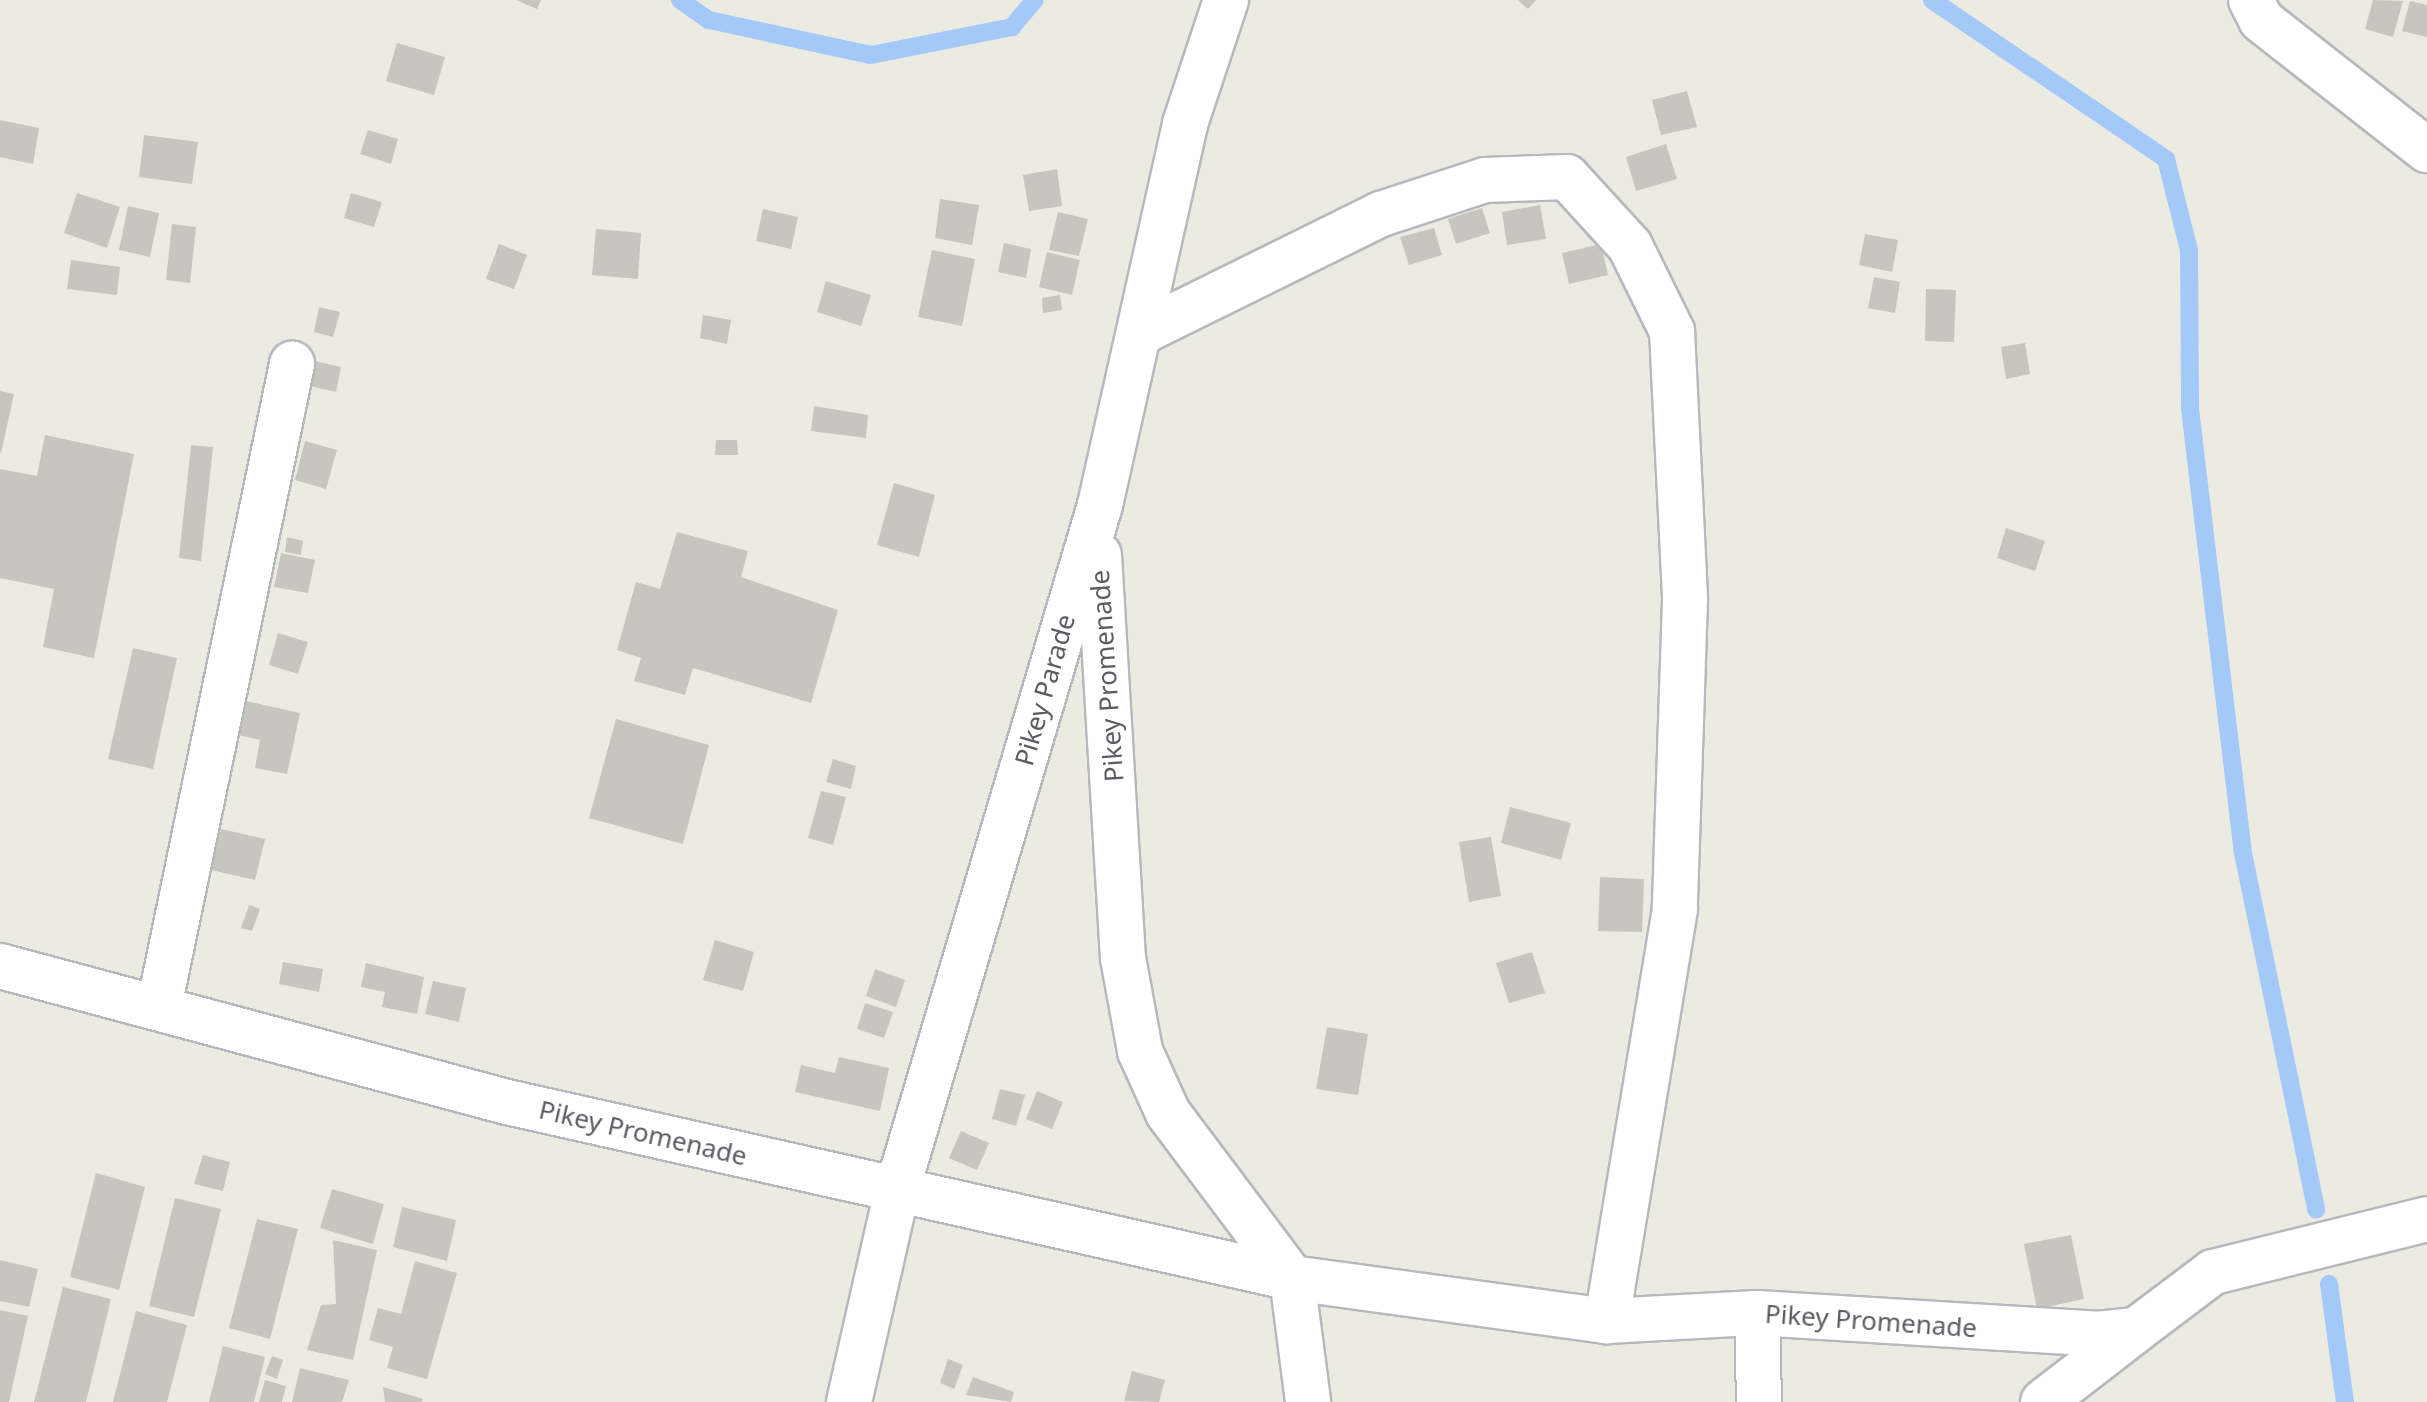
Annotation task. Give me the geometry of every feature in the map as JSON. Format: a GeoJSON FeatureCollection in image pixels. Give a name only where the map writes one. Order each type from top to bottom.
{"type":"FeatureCollection","features":[{"type":"Feature","properties":{"kind":"street","name":"Pikey Parade"},"geometry":{"type":"LineString","coordinates":[[849,1402],[897,1190],[1100,505],[1142,332],[1185,124],[1226,0]]}},
{"type":"Feature","properties":{"kind":"street"},"geometry":{"type":"LineString","coordinates":[[2251,0],[2261,20],[2427,150]]}},
{"type":"Feature","properties":{"kind":"street"},"geometry":{"type":"LineString","coordinates":[[1142,332],[1381,214],[1485,180],[1567,177],[1630,246],[1672,331],[1685,600],[1675,909],[1607,1321]]}},
{"type":"Feature","properties":{"kind":"street"},"geometry":{"type":"LineString","coordinates":[[159,1007],[292,364]]}},
{"type":"Feature","properties":{"kind":"street","name":"Pikey Promenade"},"geometry":{"type":"LineString","coordinates":[[1100,505],[1099,613],[1123,958],[1140,1051],[1168,1113],[1292,1278]]}},
{"type":"Feature","properties":{"kind":"street","name":"Pikey Promenade"},"geometry":{"type":"LineString","coordinates":[[0,966],[507,1102],[1292,1278],[1607,1321],[1757,1313],[2136,1330]]}},
{"type":"Feature","properties":{"kind":"street"},"geometry":{"type":"LineString","coordinates":[[2043,1402],[2213,1272],[2427,1219]]}},
{"type":"Feature","properties":{"kind":"street"},"geometry":{"type":"LineString","coordinates":[[1292,1278],[1308,1402]]}},
{"type":"Feature","properties":{"kind":"street"},"geometry":{"type":"LineString","coordinates":[[1757,1313],[1759,1402]]}},
{"type":"Feature","properties":{"kind":"building"},"geometry":{"type":"Polygon","coordinates":[[[516,0],[541,0],[537,9],[516,0]]]}},
{"type":"Feature","properties":{"kind":"building"},"geometry":{"type":"Polygon","coordinates":[[[1518,0],[1536,0],[1528,9],[1518,0]]]}},
{"type":"Feature","properties":{"kind":"building"},"geometry":{"type":"Polygon","coordinates":[[[2373,0],[2403,1],[2393,37],[2365,29],[2373,0]]]}},
{"type":"Feature","properties":{"kind":"building"},"geometry":{"type":"Polygon","coordinates":[[[2410,1],[2427,5],[2427,37],[2402,31],[2410,1]]]}},
{"type":"Feature","properties":{"kind":"building"},"geometry":{"type":"Polygon","coordinates":[[[397,43],[445,57],[434,95],[386,81],[397,43]]]}},
{"type":"Feature","properties":{"kind":"building"},"geometry":{"type":"Polygon","coordinates":[[[1687,91],[1697,127],[1661,135],[1652,100],[1687,91]]]}},
{"type":"Feature","properties":{"kind":"building"},"geometry":{"type":"Polygon","coordinates":[[[0,120],[39,128],[33,164],[0,157],[0,120]]]}},
{"type":"Feature","properties":{"kind":"building"},"geometry":{"type":"Polygon","coordinates":[[[368,130],[398,139],[391,164],[360,154],[368,130]]]}},
{"type":"Feature","properties":{"kind":"building"},"geometry":{"type":"Polygon","coordinates":[[[144,135],[198,142],[192,184],[139,177],[144,135]]]}},
{"type":"Feature","properties":{"kind":"building"},"geometry":{"type":"Polygon","coordinates":[[[1666,144],[1677,179],[1636,191],[1626,157],[1666,144]]]}},
{"type":"Feature","properties":{"kind":"building"},"geometry":{"type":"Polygon","coordinates":[[[1057,169],[1062,206],[1029,211],[1023,175],[1057,169]]]}},
{"type":"Feature","properties":{"kind":"building"},"geometry":{"type":"Polygon","coordinates":[[[77,193],[120,207],[107,248],[64,233],[77,193]]]}},
{"type":"Feature","properties":{"kind":"building"},"geometry":{"type":"Polygon","coordinates":[[[351,193],[382,202],[374,227],[344,218],[351,193]]]}},
{"type":"Feature","properties":{"kind":"building"},"geometry":{"type":"Polygon","coordinates":[[[940,199],[979,205],[972,245],[935,238],[940,199]]]}},
{"type":"Feature","properties":{"kind":"building"},"geometry":{"type":"Polygon","coordinates":[[[1540,205],[1546,239],[1507,245],[1502,212],[1540,205]]]}},
{"type":"Feature","properties":{"kind":"building"},"geometry":{"type":"Polygon","coordinates":[[[128,206],[159,213],[150,257],[119,250],[128,206]]]}},
{"type":"Feature","properties":{"kind":"building"},"geometry":{"type":"Polygon","coordinates":[[[1482,208],[1490,233],[1456,244],[1448,219],[1482,208]]]}},
{"type":"Feature","properties":{"kind":"building"},"geometry":{"type":"Polygon","coordinates":[[[763,209],[798,217],[791,249],[756,241],[763,209]]]}},
{"type":"Feature","properties":{"kind":"building"},"geometry":{"type":"Polygon","coordinates":[[[1058,212],[1088,219],[1079,256],[1049,250],[1058,212]]]}},
{"type":"Feature","properties":{"kind":"building"},"geometry":{"type":"Polygon","coordinates":[[[172,224],[196,227],[190,283],[166,280],[172,224]]]}},
{"type":"Feature","properties":{"kind":"building"},"geometry":{"type":"Polygon","coordinates":[[[1434,228],[1442,255],[1409,265],[1400,237],[1434,228]]]}},
{"type":"Feature","properties":{"kind":"building"},"geometry":{"type":"Polygon","coordinates":[[[596,229],[641,233],[638,279],[592,275],[596,229]]]}},
{"type":"Feature","properties":{"kind":"building"},"geometry":{"type":"Polygon","coordinates":[[[1865,234],[1898,240],[1892,272],[1859,265],[1865,234]]]}},
{"type":"Feature","properties":{"kind":"building"},"geometry":{"type":"Polygon","coordinates":[[[1004,243],[1031,249],[1026,278],[998,272],[1004,243]]]}},
{"type":"Feature","properties":{"kind":"building"},"geometry":{"type":"Polygon","coordinates":[[[499,244],[527,255],[514,289],[486,279],[499,244]]]}},
{"type":"Feature","properties":{"kind":"building"},"geometry":{"type":"Polygon","coordinates":[[[1601,244],[1608,275],[1569,284],[1562,253],[1601,244]]]}},
{"type":"Feature","properties":{"kind":"building"},"geometry":{"type":"Polygon","coordinates":[[[932,250],[975,259],[962,326],[918,317],[932,250]]]}},
{"type":"Feature","properties":{"kind":"building"},"geometry":{"type":"Polygon","coordinates":[[[1047,252],[1080,260],[1072,295],[1039,287],[1047,252]]]}},
{"type":"Feature","properties":{"kind":"building"},"geometry":{"type":"Polygon","coordinates":[[[71,260],[120,267],[117,295],[67,289],[71,260]]]}},
{"type":"Feature","properties":{"kind":"building"},"geometry":{"type":"Polygon","coordinates":[[[1874,277],[1900,282],[1895,313],[1868,308],[1874,277]]]}},
{"type":"Feature","properties":{"kind":"building"},"geometry":{"type":"Polygon","coordinates":[[[826,281],[871,295],[861,326],[817,312],[826,281]]]}},
{"type":"Feature","properties":{"kind":"building"},"geometry":{"type":"Polygon","coordinates":[[[1926,289],[1956,290],[1954,342],[1925,341],[1926,289]]]}},
{"type":"Feature","properties":{"kind":"building"},"geometry":{"type":"Polygon","coordinates":[[[1060,295],[1062,310],[1043,313],[1042,298],[1060,295]]]}},
{"type":"Feature","properties":{"kind":"building"},"geometry":{"type":"Polygon","coordinates":[[[319,307],[340,312],[333,337],[314,332],[319,307]]]}},
{"type":"Feature","properties":{"kind":"building"},"geometry":{"type":"Polygon","coordinates":[[[703,315],[731,320],[727,344],[700,338],[703,315]]]}},
{"type":"Feature","properties":{"kind":"building"},"geometry":{"type":"Polygon","coordinates":[[[2025,343],[2030,374],[2006,379],[2001,347],[2025,343]]]}},
{"type":"Feature","properties":{"kind":"building"},"geometry":{"type":"Polygon","coordinates":[[[315,361],[341,367],[336,392],[310,386],[315,361]]]}},
{"type":"Feature","properties":{"kind":"building"},"geometry":{"type":"Polygon","coordinates":[[[0,391],[14,394],[1,453],[0,452],[0,391]]]}},
{"type":"Feature","properties":{"kind":"building"},"geometry":{"type":"Polygon","coordinates":[[[814,406],[868,415],[866,438],[811,431],[814,406]]]}},
{"type":"Feature","properties":{"kind":"building"},"geometry":{"type":"Polygon","coordinates":[[[45,435],[134,454],[94,658],[43,647],[54,589],[0,578],[0,469],[37,476],[45,435]]]}},
{"type":"Feature","properties":{"kind":"building"},"geometry":{"type":"Polygon","coordinates":[[[716,440],[737,440],[738,455],[715,455],[716,440]]]}},
{"type":"Feature","properties":{"kind":"building"},"geometry":{"type":"Polygon","coordinates":[[[305,441],[337,450],[326,489],[295,480],[305,441]]]}},
{"type":"Feature","properties":{"kind":"building"},"geometry":{"type":"Polygon","coordinates":[[[191,445],[213,447],[201,561],[179,558],[191,445]]]}},
{"type":"Feature","properties":{"kind":"building"},"geometry":{"type":"Polygon","coordinates":[[[894,483],[935,495],[919,557],[877,545],[894,483]]]}},
{"type":"Feature","properties":{"kind":"building"},"geometry":{"type":"Polygon","coordinates":[[[2006,528],[2045,541],[2035,571],[1997,558],[2006,528]]]}},
{"type":"Feature","properties":{"kind":"building"},"geometry":{"type":"Polygon","coordinates":[[[677,532],[748,551],[741,577],[838,610],[811,703],[693,668],[685,695],[634,681],[641,658],[617,650],[636,582],[660,589],[677,532]]]}},
{"type":"Feature","properties":{"kind":"building"},"geometry":{"type":"Polygon","coordinates":[[[287,537],[303,541],[301,555],[285,552],[287,537]]]}},
{"type":"Feature","properties":{"kind":"building"},"geometry":{"type":"Polygon","coordinates":[[[281,553],[315,560],[308,593],[274,587],[281,553]]]}},
{"type":"Feature","properties":{"kind":"building"},"geometry":{"type":"Polygon","coordinates":[[[278,633],[308,642],[298,674],[269,665],[278,633]]]}},
{"type":"Feature","properties":{"kind":"building"},"geometry":{"type":"Polygon","coordinates":[[[133,648],[177,658],[153,769],[108,759],[133,648]]]}},
{"type":"Feature","properties":{"kind":"building"},"geometry":{"type":"Polygon","coordinates":[[[237,699],[300,713],[287,774],[255,768],[260,740],[229,733],[237,699]]]}},
{"type":"Feature","properties":{"kind":"building"},"geometry":{"type":"Polygon","coordinates":[[[616,719],[709,745],[683,844],[589,818],[616,719]]]}},
{"type":"Feature","properties":{"kind":"building"},"geometry":{"type":"Polygon","coordinates":[[[833,759],[856,766],[851,789],[826,782],[833,759]]]}},
{"type":"Feature","properties":{"kind":"building"},"geometry":{"type":"Polygon","coordinates":[[[821,791],[846,797],[833,845],[808,838],[821,791]]]}},
{"type":"Feature","properties":{"kind":"building"},"geometry":{"type":"Polygon","coordinates":[[[1510,807],[1571,823],[1561,860],[1501,843],[1510,807]]]}},
{"type":"Feature","properties":{"kind":"building"},"geometry":{"type":"Polygon","coordinates":[[[221,829],[265,839],[255,880],[211,870],[221,829]]]}},
{"type":"Feature","properties":{"kind":"building"},"geometry":{"type":"Polygon","coordinates":[[[1491,837],[1501,896],[1469,902],[1459,842],[1491,837]]]}},
{"type":"Feature","properties":{"kind":"building"},"geometry":{"type":"Polygon","coordinates":[[[1600,877],[1644,879],[1642,932],[1598,931],[1600,877]]]}},
{"type":"Feature","properties":{"kind":"building"},"geometry":{"type":"Polygon","coordinates":[[[249,905],[260,909],[252,931],[241,928],[249,905]]]}},
{"type":"Feature","properties":{"kind":"building"},"geometry":{"type":"Polygon","coordinates":[[[715,940],[754,952],[743,991],[703,980],[715,940]]]}},
{"type":"Feature","properties":{"kind":"building"},"geometry":{"type":"Polygon","coordinates":[[[1532,952],[1545,993],[1509,1003],[1496,963],[1532,952]]]}},
{"type":"Feature","properties":{"kind":"building"},"geometry":{"type":"Polygon","coordinates":[[[283,962],[323,969],[319,992],[279,984],[283,962]]]}},
{"type":"Feature","properties":{"kind":"building"},"geometry":{"type":"Polygon","coordinates":[[[366,963],[424,977],[417,1014],[382,1007],[385,992],[361,987],[366,963]]]}},
{"type":"Feature","properties":{"kind":"building"},"geometry":{"type":"Polygon","coordinates":[[[875,969],[905,980],[896,1007],[866,996],[875,969]]]}},
{"type":"Feature","properties":{"kind":"building"},"geometry":{"type":"Polygon","coordinates":[[[433,981],[466,988],[459,1022],[425,1014],[433,981]]]}},
{"type":"Feature","properties":{"kind":"building"},"geometry":{"type":"Polygon","coordinates":[[[865,1003],[893,1012],[884,1038],[857,1029],[865,1003]]]}},
{"type":"Feature","properties":{"kind":"building"},"geometry":{"type":"Polygon","coordinates":[[[1327,1027],[1368,1034],[1358,1095],[1316,1089],[1327,1027]]]}},
{"type":"Feature","properties":{"kind":"building"},"geometry":{"type":"Polygon","coordinates":[[[839,1057],[889,1068],[880,1111],[795,1092],[801,1065],[835,1073],[839,1057]]]}},
{"type":"Feature","properties":{"kind":"building"},"geometry":{"type":"Polygon","coordinates":[[[1000,1089],[1025,1095],[1016,1126],[992,1119],[1000,1089]]]}},
{"type":"Feature","properties":{"kind":"building"},"geometry":{"type":"Polygon","coordinates":[[[1037,1091],[1063,1102],[1052,1129],[1026,1119],[1037,1091]]]}},
{"type":"Feature","properties":{"kind":"building"},"geometry":{"type":"Polygon","coordinates":[[[961,1131],[989,1143],[977,1170],[949,1158],[961,1131]]]}},
{"type":"Feature","properties":{"kind":"building"},"geometry":{"type":"Polygon","coordinates":[[[203,1155],[230,1162],[223,1191],[194,1184],[203,1155]]]}},
{"type":"Feature","properties":{"kind":"building"},"geometry":{"type":"Polygon","coordinates":[[[96,1173],[145,1187],[119,1290],[70,1277],[96,1173]]]}},
{"type":"Feature","properties":{"kind":"building"},"geometry":{"type":"Polygon","coordinates":[[[332,1189],[384,1204],[373,1244],[320,1228],[332,1189]]]}},
{"type":"Feature","properties":{"kind":"building"},"geometry":{"type":"Polygon","coordinates":[[[175,1198],[221,1209],[194,1317],[149,1306],[175,1198]]]}},
{"type":"Feature","properties":{"kind":"building"},"geometry":{"type":"Polygon","coordinates":[[[402,1207],[456,1220],[447,1261],[393,1247],[402,1207]]]}},
{"type":"Feature","properties":{"kind":"building"},"geometry":{"type":"Polygon","coordinates":[[[257,1219],[298,1229],[270,1339],[229,1328],[257,1219]]]}},
{"type":"Feature","properties":{"kind":"building"},"geometry":{"type":"Polygon","coordinates":[[[2071,1235],[2084,1299],[2037,1309],[2024,1244],[2071,1235]]]}},
{"type":"Feature","properties":{"kind":"building"},"geometry":{"type":"Polygon","coordinates":[[[333,1240],[377,1250],[353,1360],[307,1350],[321,1305],[336,1304],[333,1240]]]}},
{"type":"Feature","properties":{"kind":"building"},"geometry":{"type":"Polygon","coordinates":[[[0,1260],[38,1269],[29,1307],[0,1301],[0,1260]]]}},
{"type":"Feature","properties":{"kind":"building"},"geometry":{"type":"Polygon","coordinates":[[[415,1261],[457,1273],[427,1379],[387,1368],[393,1347],[369,1340],[378,1308],[401,1314],[415,1261]]]}},
{"type":"Feature","properties":{"kind":"building"},"geometry":{"type":"Polygon","coordinates":[[[63,1287],[111,1299],[86,1402],[34,1402],[63,1287]]]}},
{"type":"Feature","properties":{"kind":"building"},"geometry":{"type":"Polygon","coordinates":[[[0,1310],[28,1316],[9,1402],[0,1402],[0,1310]]]}},
{"type":"Feature","properties":{"kind":"building"},"geometry":{"type":"Polygon","coordinates":[[[136,1311],[187,1325],[167,1402],[113,1402],[136,1311]]]}},
{"type":"Feature","properties":{"kind":"building"},"geometry":{"type":"Polygon","coordinates":[[[223,1346],[265,1357],[254,1402],[209,1402],[223,1346]]]}},
{"type":"Feature","properties":{"kind":"building"},"geometry":{"type":"Polygon","coordinates":[[[272,1356],[283,1360],[277,1379],[265,1374],[272,1356]]]}},
{"type":"Feature","properties":{"kind":"building"},"geometry":{"type":"Polygon","coordinates":[[[948,1359],[963,1365],[954,1389],[940,1383],[948,1359]]]}},
{"type":"Feature","properties":{"kind":"building"},"geometry":{"type":"Polygon","coordinates":[[[300,1368],[349,1380],[342,1402],[292,1402],[300,1368]]]}},
{"type":"Feature","properties":{"kind":"building"},"geometry":{"type":"Polygon","coordinates":[[[1132,1371],[1165,1380],[1159,1402],[1124,1401],[1132,1371]]]}},
{"type":"Feature","properties":{"kind":"building"},"geometry":{"type":"Polygon","coordinates":[[[973,1377],[1014,1392],[1011,1402],[966,1395],[973,1377]]]}},
{"type":"Feature","properties":{"kind":"building"},"geometry":{"type":"Polygon","coordinates":[[[265,1380],[286,1386],[282,1402],[259,1402],[265,1380]]]}},
{"type":"Feature","properties":{"kind":"building"},"geometry":{"type":"Polygon","coordinates":[[[383,1387],[423,1399],[422,1402],[385,1402],[383,1387]]]}},
{"type":"Feature","properties":{"kind":"waterway"},"geometry":{"type":"LineString","coordinates":[[680,0],[709,20],[871,55],[1012,27],[1035,0]]}},
{"type":"Feature","properties":{"kind":"waterway"},"geometry":{"type":"LineString","coordinates":[[1932,0],[2166,159],[2189,250],[2190,409],[2242,848],[2316,1210]]}},
{"type":"Feature","properties":{"kind":"waterway"},"geometry":{"type":"LineString","coordinates":[[2329,1284],[2345,1402]]}}]}
